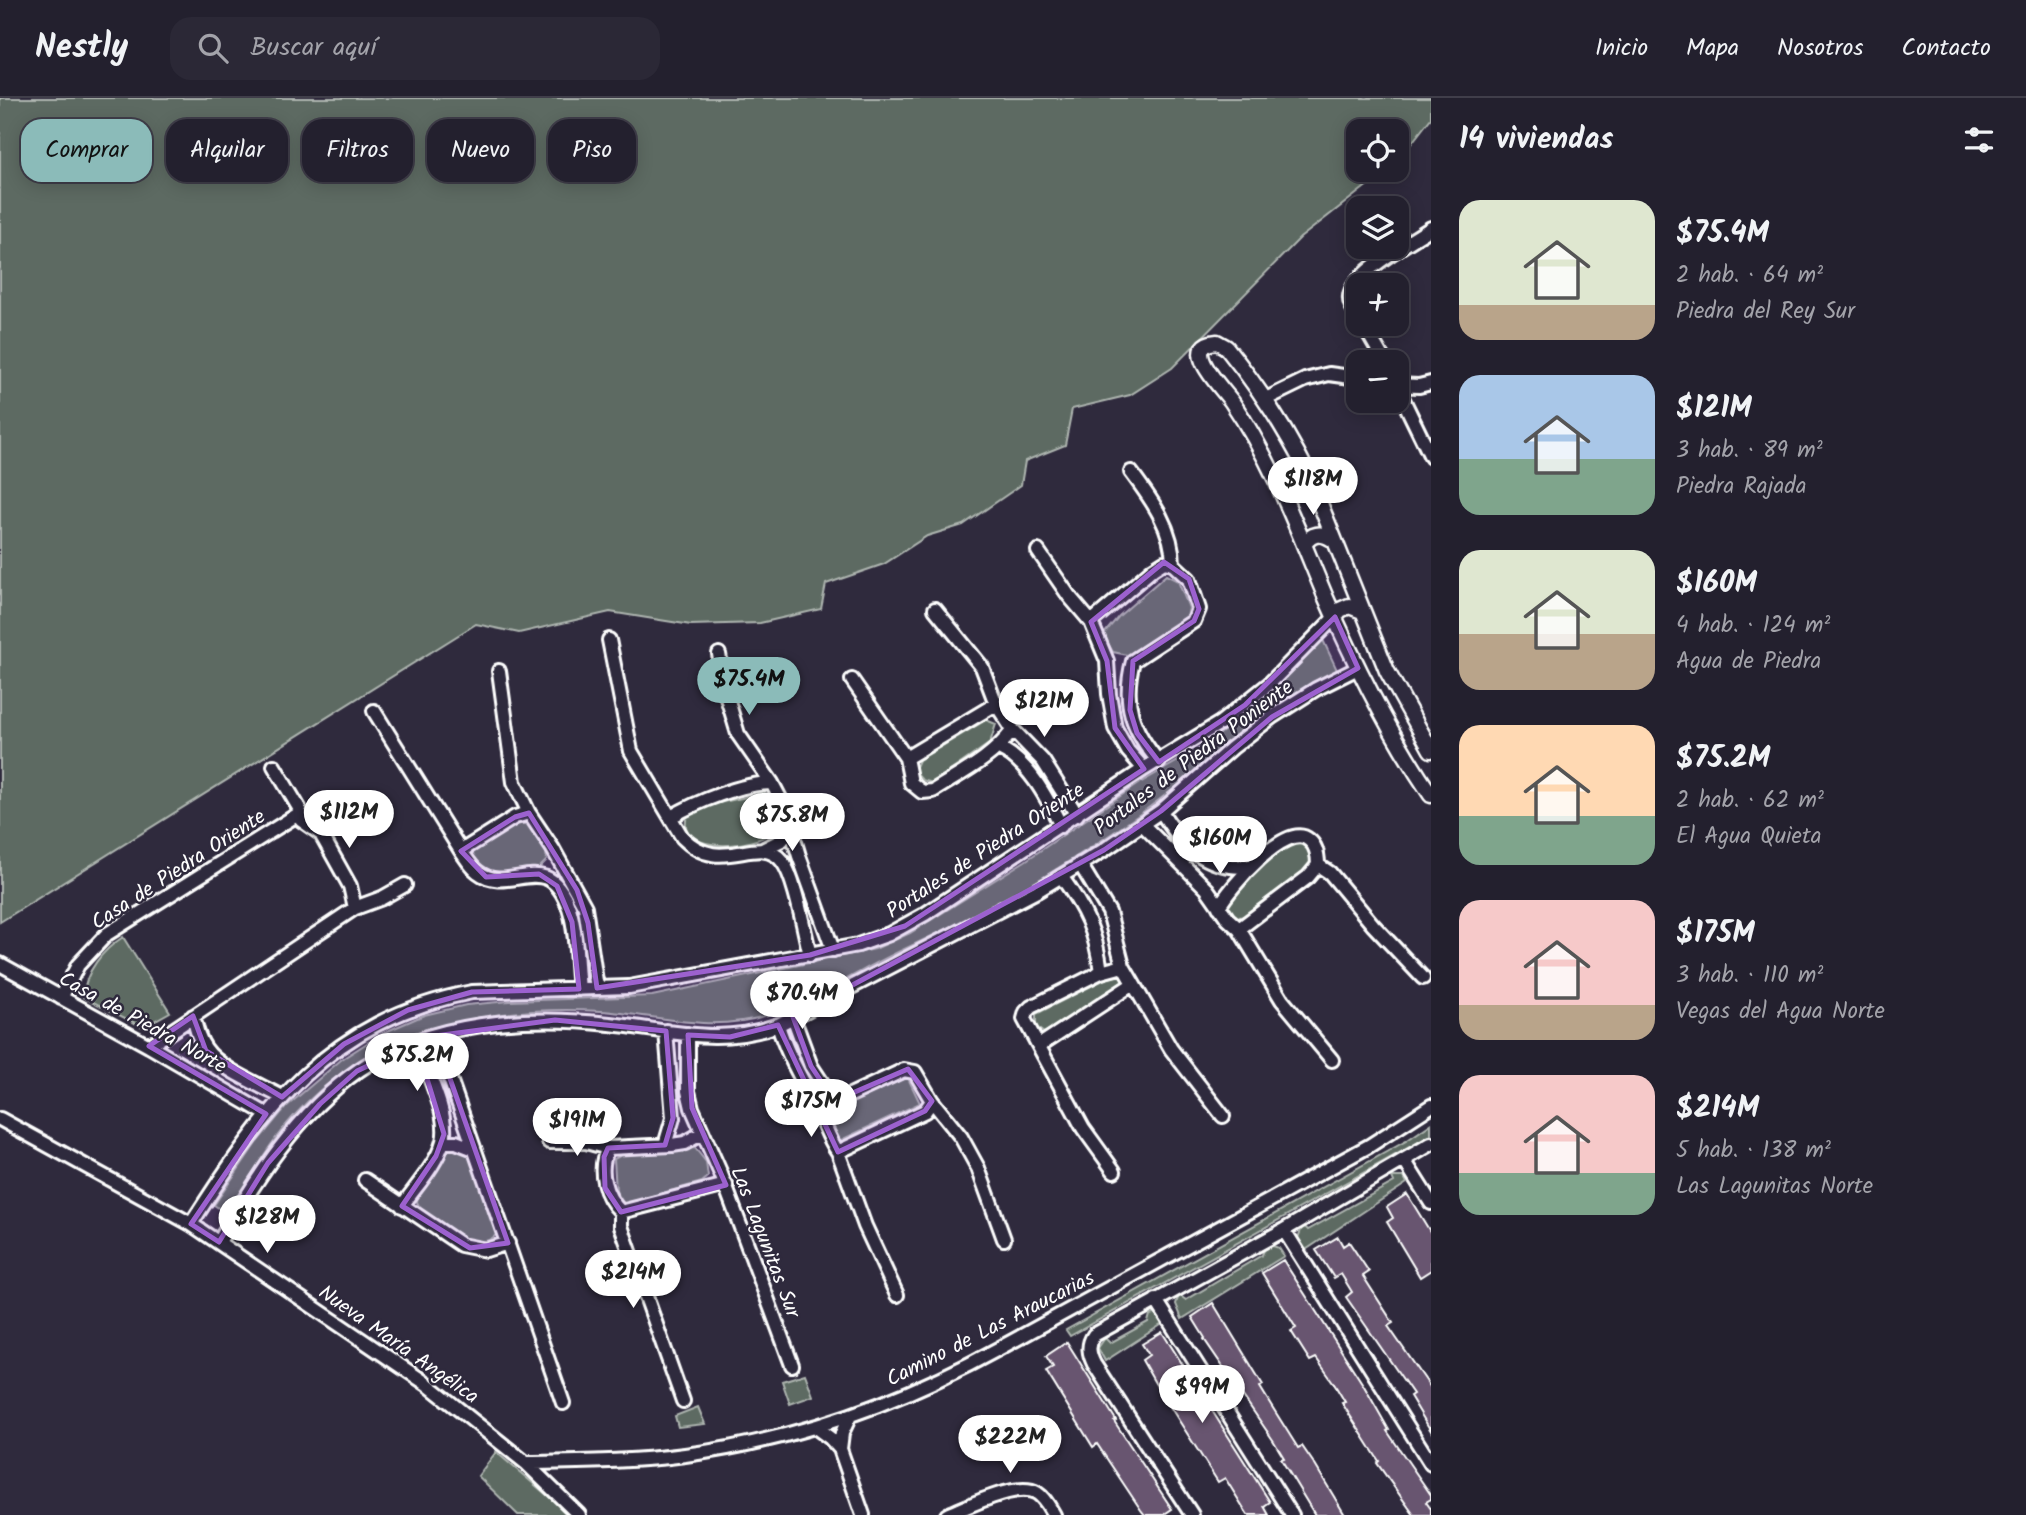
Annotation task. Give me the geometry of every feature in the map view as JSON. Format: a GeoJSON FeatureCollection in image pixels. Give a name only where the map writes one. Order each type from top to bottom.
{"type":"FeatureCollection","features":[{"type":"Feature","properties":{"kind":"street"},"geometry":{"type":"LineString","coordinates":[[1365,273],[1431,228]]}},
{"type":"Feature","properties":{"kind":"street"},"geometry":{"type":"LineString","coordinates":[[1431,750],[1387,671],[1309,476],[1266,399],[1226,347],[1217,342],[1211,343],[1203,348],[1201,362],[1258,443],[1358,668],[1398,745],[1431,795]]}},
{"type":"Feature","properties":{"kind":"street"},"geometry":{"type":"LineString","coordinates":[[1266,399],[1305,380],[1329,374],[1346,376]]}},
{"type":"Feature","properties":{"kind":"street"},"geometry":{"type":"LineString","coordinates":[[1409,386],[1431,383]]}},
{"type":"Feature","properties":{"kind":"street"},"geometry":{"type":"LineString","coordinates":[[1409,412],[1431,457]]}},
{"type":"Feature","properties":{"kind":"street"},"geometry":{"type":"LineString","coordinates":[[1131,472],[1163,519],[1173,553],[1173,564]]}},
{"type":"Feature","properties":{"kind":"street"},"geometry":{"type":"LineString","coordinates":[[1304,545],[1315,534],[1332,539]]}},
{"type":"Feature","properties":{"kind":"street"},"geometry":{"type":"LineString","coordinates":[[1038,551],[1091,622],[1107,661],[1115,728],[1128,751],[1144,769]]}},
{"type":"Feature","properties":{"kind":"street"},"geometry":{"type":"LineString","coordinates":[[1091,622],[1164,562],[1173,564],[1189,579],[1199,609],[1194,621],[1133,661],[1107,661]]}},
{"type":"Feature","properties":{"kind":"street"},"geometry":{"type":"LineString","coordinates":[[1335,617],[1340,610],[1349,606],[1362,611]]}},
{"type":"Feature","properties":{"kind":"street"},"geometry":{"type":"LineString","coordinates":[[935,609],[982,667],[996,704],[1013,730],[1043,761],[1077,815]]}},
{"type":"Feature","properties":{"kind":"street","name":"Portales de Piedra Oriente"},"geometry":{"type":"LineString","coordinates":[[191,1224],[235,1155],[282,1097],[344,1044],[408,1010],[472,992],[629,987],[810,955],[875,940],[905,926],[1144,769],[1220,723],[1245,705],[1335,617]]}},
{"type":"Feature","properties":{"kind":"street"},"geometry":{"type":"LineString","coordinates":[[608,640],[631,751],[682,836],[691,846],[701,852],[720,856],[764,849],[782,839],[791,826]]}},
{"type":"Feature","properties":{"kind":"street"},"geometry":{"type":"LineString","coordinates":[[719,654],[726,694],[738,734],[772,783],[785,808],[833,950]]}},
{"type":"Feature","properties":{"kind":"street"},"geometry":{"type":"LineString","coordinates":[[1133,661],[1128,685],[1129,710],[1143,743],[1159,762]]}},
{"type":"Feature","properties":{"kind":"street","name":"Portales de Piedra Poniente"},"geometry":{"type":"LineString","coordinates":[[219,1242],[268,1163],[320,1104],[365,1066],[435,1036],[507,1022],[592,1022],[730,1037],[747,1035],[778,1025],[990,916],[1061,876],[1161,811],[1232,748],[1272,717],[1316,689],[1358,668]]}},
{"type":"Feature","properties":{"kind":"street"},"geometry":{"type":"LineString","coordinates":[[499,671],[514,782],[584,907],[597,988]]}},
{"type":"Feature","properties":{"kind":"street"},"geometry":{"type":"LineString","coordinates":[[852,680],[906,758],[911,783],[916,789],[928,793],[999,748],[1013,730]]}},
{"type":"Feature","properties":{"kind":"street"},"geometry":{"type":"LineString","coordinates":[[906,758],[996,704]]}},
{"type":"Feature","properties":{"kind":"street"},"geometry":{"type":"LineString","coordinates":[[374,711],[461,851],[477,872],[486,877],[506,878],[539,874],[549,878],[557,886],[569,909],[579,989]]}},
{"type":"Feature","properties":{"kind":"street"},"geometry":{"type":"LineString","coordinates":[[1398,745],[1413,747],[1421,735]]}},
{"type":"Feature","properties":{"kind":"street"},"geometry":{"type":"LineString","coordinates":[[999,748],[1013,754],[1048,802],[1061,826]]}},
{"type":"Feature","properties":{"kind":"street"},"geometry":{"type":"LineString","coordinates":[[274,766],[295,802],[301,820],[321,834],[350,886],[355,908]]}},
{"type":"Feature","properties":{"kind":"street"},"geometry":{"type":"LineString","coordinates":[[671,817],[692,805],[756,783],[772,783]]}},
{"type":"Feature","properties":{"kind":"street"},"geometry":{"type":"LineString","coordinates":[[1161,811],[1186,844],[1202,857],[1223,866],[1251,866]]}},
{"type":"Feature","properties":{"kind":"street","name":"Casa de Piedra Oriente"},"geometry":{"type":"LineString","coordinates":[[61,998],[78,965],[107,934],[299,813]]}},
{"type":"Feature","properties":{"kind":"street"},"geometry":{"type":"LineString","coordinates":[[461,851],[514,817],[529,813]]}},
{"type":"Feature","properties":{"kind":"street"},"geometry":{"type":"LineString","coordinates":[[1142,824],[1196,875],[1239,929],[1282,1000],[1332,1060]]}},
{"type":"Feature","properties":{"kind":"street"},"geometry":{"type":"LineString","coordinates":[[1219,907],[1231,888],[1251,866],[1283,841],[1297,835],[1304,836],[1312,843],[1318,865],[1308,877],[1239,929]]}},
{"type":"Feature","properties":{"kind":"street"},"geometry":{"type":"LineString","coordinates":[[539,874],[551,864],[554,858],[553,849]]}},
{"type":"Feature","properties":{"kind":"street"},"geometry":{"type":"LineString","coordinates":[[764,849],[777,856],[787,870],[810,955]]}},
{"type":"Feature","properties":{"kind":"street"},"geometry":{"type":"LineString","coordinates":[[1080,864],[1109,912],[1123,966],[1133,984],[1171,1049],[1223,1116]]}},
{"type":"Feature","properties":{"kind":"street"},"geometry":{"type":"LineString","coordinates":[[1318,865],[1336,879],[1373,925],[1423,978]]}},
{"type":"Feature","properties":{"kind":"street"},"geometry":{"type":"LineString","coordinates":[[1061,876],[1079,900],[1094,932],[1101,972]]}},
{"type":"Feature","properties":{"kind":"street"},"geometry":{"type":"LineString","coordinates":[[149,1046],[355,908],[382,898],[405,885]]}},
{"type":"Feature","properties":{"kind":"street","name":"Casa de Piedra Norte"},"geometry":{"type":"LineString","coordinates":[[0,964],[266,1114]]}},
{"type":"Feature","properties":{"kind":"street"},"geometry":{"type":"LineString","coordinates":[[1114,1171],[1083,1128],[1024,1019],[1031,1007],[1101,972],[1123,966]]}},
{"type":"Feature","properties":{"kind":"street"},"geometry":{"type":"LineString","coordinates":[[1040,1045],[1133,984]]}},
{"type":"Feature","properties":{"kind":"street","name":"Casa de Piedra Norte"},"geometry":{"type":"LineString","coordinates":[[193,1016],[197,1035],[206,1051],[221,1063],[282,1097]]}},
{"type":"Feature","properties":{"kind":"street"},"geometry":{"type":"LineString","coordinates":[[793,1017],[811,1066],[834,1101]]}},
{"type":"Feature","properties":{"kind":"street"},"geometry":{"type":"LineString","coordinates":[[778,1025],[797,1074],[838,1153],[865,1226],[897,1295]]}},
{"type":"Feature","properties":{"kind":"street"},"geometry":{"type":"LineString","coordinates":[[665,1145],[673,1118],[666,1031]]}},
{"type":"Feature","properties":{"kind":"street","name":"Las Lagunitas Sur"},"geometry":{"type":"LineString","coordinates":[[688,1034],[688,1091],[702,1133],[726,1185],[792,1365]]}},
{"type":"Feature","properties":{"kind":"street"},"geometry":{"type":"LineString","coordinates":[[435,1036],[564,1403]]}},
{"type":"Feature","properties":{"kind":"street"},"geometry":{"type":"LineString","coordinates":[[402,1206],[443,1142],[443,1117],[415,1043]]}},
{"type":"Feature","properties":{"kind":"street"},"geometry":{"type":"LineString","coordinates":[[818,1110],[904,1070],[915,1072],[932,1101],[961,1137],[978,1168],[1004,1239]]}},
{"type":"Feature","properties":{"kind":"street"},"geometry":{"type":"LineString","coordinates":[[838,1153],[925,1111],[932,1101]]}},
{"type":"Feature","properties":{"kind":"street","name":"Camino de Las Araucarias"},"geometry":{"type":"LineString","coordinates":[[526,1463],[617,1461],[683,1455],[763,1441],[850,1416],[894,1399],[970,1364],[1369,1146],[1431,1106]]}},
{"type":"Feature","properties":{"kind":"street","name":"Nueva María Angélica"},"geometry":{"type":"LineString","coordinates":[[0,1119],[191,1224],[427,1384],[526,1463],[579,1515]]}},
{"type":"Feature","properties":{"kind":"street"},"geometry":{"type":"LineString","coordinates":[[549,1142],[586,1142],[608,1148],[665,1145],[685,1143],[702,1133]]}},
{"type":"Feature","properties":{"kind":"street"},"geometry":{"type":"LineString","coordinates":[[443,1142],[456,1142],[474,1149]]}},
{"type":"Feature","properties":{"kind":"street"},"geometry":{"type":"LineString","coordinates":[[1192,1515],[1090,1356],[1089,1346],[1094,1335],[1284,1230],[1431,1144]]}},
{"type":"Feature","properties":{"kind":"street"},"geometry":{"type":"LineString","coordinates":[[608,1148],[604,1157],[605,1188],[613,1204],[621,1212],[621,1226],[683,1401]]}},
{"type":"Feature","properties":{"kind":"street"},"geometry":{"type":"LineString","coordinates":[[1404,1160],[1431,1203]]}},
{"type":"Feature","properties":{"kind":"street"},"geometry":{"type":"LineString","coordinates":[[365,1180],[452,1239],[470,1248],[486,1250],[508,1243]]}},
{"type":"Feature","properties":{"kind":"street"},"geometry":{"type":"LineString","coordinates":[[621,1212],[726,1185]]}},
{"type":"Feature","properties":{"kind":"street"},"geometry":{"type":"LineString","coordinates":[[1284,1230],[1431,1464]]}},
{"type":"Feature","properties":{"kind":"street"},"geometry":{"type":"LineString","coordinates":[[1156,1300],[1292,1515]]}},
{"type":"Feature","properties":{"kind":"street"},"geometry":{"type":"LineString","coordinates":[[840,1449],[843,1431],[850,1416]]}},
{"type":"Feature","properties":{"kind":"street"},"geometry":{"type":"LineString","coordinates":[[814,1427],[840,1449],[863,1515]]}},
{"type":"Feature","properties":{"kind":"street"},"geometry":{"type":"LineString","coordinates":[[947,1515],[1009,1492],[1026,1489],[1040,1495],[1054,1515]]}},
{"type":"Feature","properties":{"kind":"highlighted area"},"geometry":{"type":"Polygon","coordinates":[[[1164,562],[1189,579],[1199,609],[1194,621],[1133,661],[1130,710],[1137,733],[1159,762],[1245,705],[1335,617],[1358,668],[1272,717],[1161,811],[1104,850],[793,1017],[811,1066],[834,1101],[908,1069],[932,1101],[925,1111],[838,1152],[778,1025],[730,1037],[688,1035],[692,1108],[726,1185],[621,1212],[605,1188],[604,1157],[608,1148],[665,1145],[673,1118],[666,1031],[555,1020],[435,1036],[508,1243],[470,1248],[402,1206],[436,1156],[444,1134],[416,1043],[357,1071],[320,1104],[268,1163],[219,1242],[191,1224],[266,1114],[149,1046],[193,1016],[206,1051],[282,1097],[344,1044],[408,1010],[472,992],[579,989],[572,922],[557,886],[539,874],[486,877],[461,851],[515,817],[529,813],[577,890],[588,923],[597,988],[810,955],[905,926],[1144,769],[1115,728],[1107,661],[1091,622],[1164,562]]]}},
{"type":"Feature","properties":{"kind":"shaded area"},"geometry":{"type":"Polygon","coordinates":[[[0,98],[1431,98],[1431,118],[1409,146],[1409,119],[1346,119],[1346,182],[1372,182],[1354,196],[1346,196],[1346,202],[1300,238],[1172,368],[1130,395],[1072,409],[1065,445],[1025,461],[1021,485],[963,525],[927,536],[884,564],[826,584],[821,609],[760,623],[691,625],[610,612],[519,633],[476,624],[0,922],[0,98]]]}},
{"type":"Feature","properties":{"kind":"shaded area"},"geometry":{"type":"Polygon","coordinates":[[[1166,575],[1178,581],[1189,608],[1187,618],[1127,655],[1113,652],[1103,635],[1119,616],[1166,575]]]}},
{"type":"Feature","properties":{"kind":"shaded area"},"geometry":{"type":"Polygon","coordinates":[[[1323,640],[1338,672],[1261,721],[1129,822],[1043,877],[972,917],[801,1002],[746,1020],[704,1023],[601,1011],[516,1012],[434,1029],[395,1043],[358,1063],[324,1087],[293,1117],[266,1152],[228,1214],[214,1205],[257,1142],[286,1107],[342,1059],[383,1033],[424,1015],[466,1005],[652,996],[875,949],[910,933],[1025,861],[1138,784],[1206,745],[1264,699],[1323,640]]]}},
{"type":"Feature","properties":{"kind":"shaded area"},"geometry":{"type":"Polygon","coordinates":[[[986,720],[996,724],[990,743],[933,783],[922,780],[914,771],[919,760],[986,720]]]}},
{"type":"Feature","properties":{"kind":"shaded area"},"geometry":{"type":"Polygon","coordinates":[[[763,792],[770,796],[780,824],[771,833],[741,844],[723,845],[694,838],[687,829],[687,816],[696,811],[763,792]]]}},
{"type":"Feature","properties":{"kind":"shaded area"},"geometry":{"type":"Polygon","coordinates":[[[512,824],[528,824],[545,846],[547,860],[539,868],[517,872],[491,872],[478,865],[471,852],[512,824]]]}},
{"type":"Feature","properties":{"kind":"shaded area"},"geometry":{"type":"Polygon","coordinates":[[[1298,841],[1306,846],[1310,853],[1308,870],[1247,916],[1239,917],[1229,912],[1227,902],[1250,875],[1277,852],[1298,841]]]}},
{"type":"Feature","properties":{"kind":"shaded area"},"geometry":{"type":"Polygon","coordinates":[[[123,937],[170,1012],[143,1027],[83,997],[87,978],[96,962],[123,937]]]}},
{"type":"Feature","properties":{"kind":"shaded area"},"geometry":{"type":"Polygon","coordinates":[[[1119,975],[1124,982],[1044,1033],[1036,1027],[1036,1014],[1105,979],[1119,975]]]}},
{"type":"Feature","properties":{"kind":"shaded area"},"geometry":{"type":"Polygon","coordinates":[[[907,1076],[920,1103],[839,1141],[826,1114],[907,1076]]]}},
{"type":"Feature","properties":{"kind":"shaded area"},"geometry":{"type":"Polygon","coordinates":[[[1431,1124],[1431,1135],[1070,1336],[1066,1330],[1406,1141],[1431,1124]]]}},
{"type":"Feature","properties":{"kind":"shaded area"},"geometry":{"type":"Polygon","coordinates":[[[455,1147],[468,1152],[473,1162],[496,1231],[496,1235],[487,1241],[467,1240],[457,1235],[421,1210],[417,1202],[418,1195],[447,1150],[455,1147]]]}},
{"type":"Feature","properties":{"kind":"shaded area"},"geometry":{"type":"Polygon","coordinates":[[[695,1148],[706,1162],[708,1177],[702,1182],[624,1204],[616,1191],[614,1159],[627,1152],[695,1148]]]}},
{"type":"Feature","properties":{"kind":"shaded area"},"geometry":{"type":"Polygon","coordinates":[[[1392,1177],[1404,1177],[1407,1183],[1304,1251],[1298,1238],[1303,1225],[1308,1230],[1394,1182],[1392,1177]]]}},
{"type":"Feature","properties":{"kind":"shaded area"},"geometry":{"type":"Polygon","coordinates":[[[1265,1248],[1279,1248],[1284,1256],[1182,1319],[1176,1304],[1179,1295],[1186,1300],[1262,1255],[1265,1248]]]}},
{"type":"Feature","properties":{"kind":"shaded area"},"geometry":{"type":"Polygon","coordinates":[[[1157,1313],[1164,1323],[1105,1361],[1098,1348],[1105,1338],[1110,1343],[1148,1322],[1150,1315],[1157,1313]]]}},
{"type":"Feature","properties":{"kind":"shaded area"},"geometry":{"type":"Polygon","coordinates":[[[805,1374],[813,1396],[790,1404],[782,1381],[805,1374]]]}},
{"type":"Feature","properties":{"kind":"shaded area"},"geometry":{"type":"Polygon","coordinates":[[[698,1407],[705,1424],[678,1427],[675,1416],[698,1407]]]}},
{"type":"Feature","properties":{"kind":"shaded area"},"geometry":{"type":"Polygon","coordinates":[[[496,1452],[567,1515],[518,1515],[478,1476],[496,1452]]]}},
{"type":"Feature","properties":{"kind":"building"},"geometry":{"type":"Polygon","coordinates":[[[1407,1194],[1431,1233],[1431,1270],[1420,1277],[1387,1222],[1393,1218],[1387,1207],[1407,1194]]]}},
{"type":"Feature","properties":{"kind":"building"},"geometry":{"type":"Polygon","coordinates":[[[1338,1237],[1343,1246],[1349,1242],[1369,1272],[1363,1276],[1393,1323],[1388,1326],[1431,1388],[1431,1431],[1410,1396],[1413,1394],[1346,1297],[1352,1292],[1341,1274],[1334,1278],[1316,1250],[1338,1237]]]}},
{"type":"Feature","properties":{"kind":"building"},"geometry":{"type":"Polygon","coordinates":[[[1283,1260],[1364,1386],[1389,1430],[1387,1431],[1431,1495],[1431,1499],[1426,1502],[1431,1509],[1431,1515],[1414,1515],[1377,1463],[1379,1461],[1342,1403],[1345,1402],[1333,1382],[1316,1358],[1310,1361],[1291,1331],[1296,1328],[1262,1273],[1283,1260]]]}},
{"type":"Feature","properties":{"kind":"building"},"geometry":{"type":"Polygon","coordinates":[[[1213,1303],[1263,1385],[1260,1387],[1271,1405],[1298,1448],[1302,1446],[1315,1465],[1345,1515],[1315,1515],[1281,1459],[1284,1458],[1273,1440],[1204,1339],[1192,1317],[1213,1303]]]}},
{"type":"Feature","properties":{"kind":"building"},"geometry":{"type":"Polygon","coordinates":[[[1162,1332],[1270,1502],[1264,1506],[1269,1515],[1248,1515],[1225,1478],[1218,1482],[1155,1383],[1142,1360],[1149,1355],[1142,1344],[1162,1332]]]}},
{"type":"Feature","properties":{"kind":"building"},"geometry":{"type":"Polygon","coordinates":[[[1067,1342],[1116,1420],[1114,1421],[1172,1509],[1163,1515],[1145,1515],[1097,1444],[1093,1447],[1046,1371],[1053,1367],[1046,1356],[1067,1342]]]}}]}
